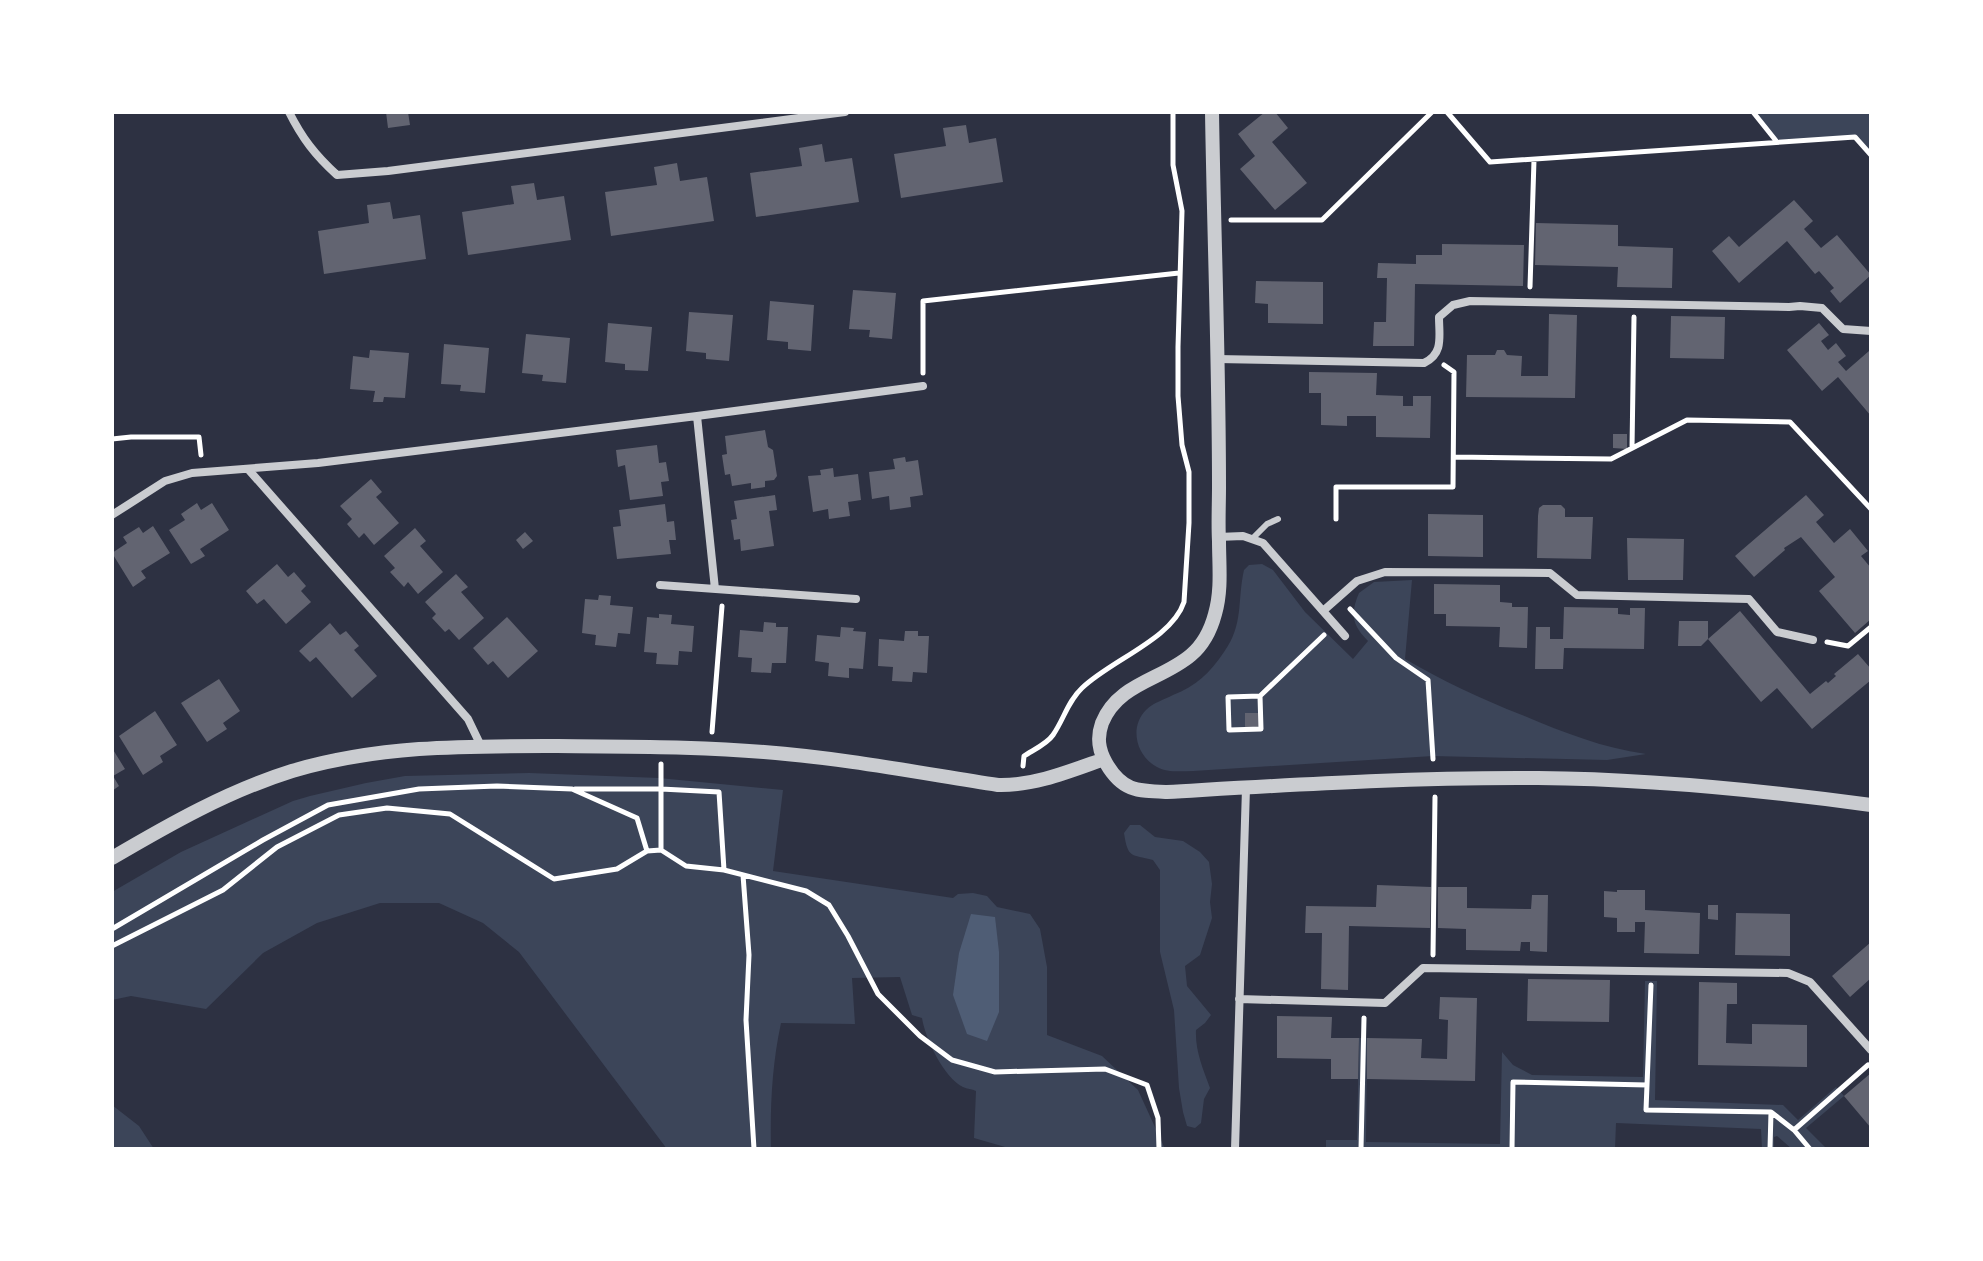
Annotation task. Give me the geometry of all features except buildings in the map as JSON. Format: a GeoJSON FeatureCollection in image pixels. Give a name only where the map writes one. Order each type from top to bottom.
{"type":"FeatureCollection","features":[{"type":"Feature","properties":{"kind":"street"},"geometry":{"type":"LineString","coordinates":[[289,112],[314,153],[337,175],[845,112]]}},
{"type":"Feature","properties":{"kind":"street"},"geometry":{"type":"LineString","coordinates":[[1212,112],[1219,600],[1202,644],[1190,656],[1128,690],[1106,713],[1098,738],[1104,759],[1116,778],[1138,790],[1167,792],[1466,778],[1556,778],[1678,784],[1871,805]]}},
{"type":"Feature","properties":{"kind":"street"},"geometry":{"type":"LineString","coordinates":[[1217,359],[1424,363],[1438,351],[1439,317],[1453,305],[1470,301],[1812,306],[1822,308],[1843,329],[1871,331]]}},
{"type":"Feature","properties":{"kind":"street"},"geometry":{"type":"LineString","coordinates":[[112,515],[165,481],[192,473],[318,463],[923,386]]}},
{"type":"Feature","properties":{"kind":"street"},"geometry":{"type":"LineString","coordinates":[[697,416],[719,589]]}},
{"type":"Feature","properties":{"kind":"street"},"geometry":{"type":"LineString","coordinates":[[248,469],[468,719],[481,746]]}},
{"type":"Feature","properties":{"kind":"street"},"geometry":{"type":"LineString","coordinates":[[1218,537],[1243,536],[1263,543],[1345,636]]}},
{"type":"Feature","properties":{"kind":"street"},"geometry":{"type":"LineString","coordinates":[[1323,611],[1357,581],[1385,572],[1550,573],[1577,595],[1749,599],[1777,632],[1813,640]]}},
{"type":"Feature","properties":{"kind":"street"},"geometry":{"type":"LineString","coordinates":[[660,585],[856,599]]}},
{"type":"Feature","properties":{"kind":"street"},"geometry":{"type":"LineString","coordinates":[[112,858],[230,794],[294,771],[390,750],[481,746],[711,749],[808,756],[1014,786],[1104,759]]}},
{"type":"Feature","properties":{"kind":"street"},"geometry":{"type":"LineString","coordinates":[[1235,1149],[1246,788]]}},
{"type":"Feature","properties":{"kind":"street"},"geometry":{"type":"LineString","coordinates":[[1239,999],[1385,1003],[1423,968],[1788,973],[1810,982],[1871,1050]]}},
{"type":"Feature","properties":{"kind":"lane"},"geometry":{"type":"LineString","coordinates":[[1253,538],[1267,524],[1278,519]]}},
{"type":"Feature","properties":{"kind":"path"},"geometry":{"type":"LineString","coordinates":[[1029,783],[1023,765],[1024,756],[1052,738],[1068,705],[1080,689],[1110,665],[1159,635],[1180,613],[1184,602],[1189,472],[1182,445],[1178,396],[1182,211],[1173,165],[1173,112]]}},
{"type":"Feature","properties":{"kind":"path"},"geometry":{"type":"LineString","coordinates":[[1214,220],[1322,220],[1432,112]]}},
{"type":"Feature","properties":{"kind":"path"},"geometry":{"type":"LineString","coordinates":[[1447,112],[1490,162],[1855,137],[1871,155]]}},
{"type":"Feature","properties":{"kind":"path"},"geometry":{"type":"LineString","coordinates":[[1753,112],[1777,142]]}},
{"type":"Feature","properties":{"kind":"path"},"geometry":{"type":"LineString","coordinates":[[1530,302],[1534,160]]}},
{"type":"Feature","properties":{"kind":"path"},"geometry":{"type":"LineString","coordinates":[[923,386],[923,301],[1179,273]]}},
{"type":"Feature","properties":{"kind":"path"},"geometry":{"type":"LineString","coordinates":[[1632,448],[1634,304]]}},
{"type":"Feature","properties":{"kind":"path"},"geometry":{"type":"LineString","coordinates":[[1336,519],[1336,487],[1453,487],[1454,372],[1433,358]]}},
{"type":"Feature","properties":{"kind":"path"},"geometry":{"type":"LineString","coordinates":[[1454,457],[1611,459],[1687,420],[1790,422],[1871,509]]}},
{"type":"Feature","properties":{"kind":"path"},"geometry":{"type":"LineString","coordinates":[[112,439],[199,437],[203,472]]}},
{"type":"Feature","properties":{"kind":"path"},"geometry":{"type":"LineString","coordinates":[[711,749],[719,589]]}},
{"type":"Feature","properties":{"kind":"path"},"geometry":{"type":"LineString","coordinates":[[1260,696],[1261,729],[1229,730],[1228,697],[1260,696],[1334,624]]}},
{"type":"Feature","properties":{"kind":"path"},"geometry":{"type":"LineString","coordinates":[[1813,640],[1848,646],[1871,627]]}},
{"type":"Feature","properties":{"kind":"path"},"geometry":{"type":"LineString","coordinates":[[661,747],[661,850]]}},
{"type":"Feature","properties":{"kind":"path"},"geometry":{"type":"LineString","coordinates":[[112,929],[328,805],[419,789],[497,786],[719,792],[724,870]]}},
{"type":"Feature","properties":{"kind":"path"},"geometry":{"type":"LineString","coordinates":[[572,789],[637,818],[647,851]]}},
{"type":"Feature","properties":{"kind":"path"},"geometry":{"type":"LineString","coordinates":[[112,946],[223,890],[277,847],[339,815],[387,808],[450,814],[554,879],[617,869],[647,851],[661,850],[686,866],[724,870],[806,891],[829,905],[878,994],[920,1036],[952,1060],[995,1072],[1105,1069],[1147,1085],[1158,1118],[1159,1149]]}},
{"type":"Feature","properties":{"kind":"path"},"geometry":{"type":"LineString","coordinates":[[743,875],[749,955],[746,1020],[754,1149]]}},
{"type":"Feature","properties":{"kind":"path"},"geometry":{"type":"LineString","coordinates":[[1651,971],[1646,1110],[1771,1112],[1794,1130],[1810,1149]]}},
{"type":"Feature","properties":{"kind":"path"},"geometry":{"type":"LineString","coordinates":[[1361,1149],[1364,1002]]}},
{"type":"Feature","properties":{"kind":"path"},"geometry":{"type":"LineString","coordinates":[[1794,1130],[1871,1062]]}},
{"type":"Feature","properties":{"kind":"path"},"geometry":{"type":"LineString","coordinates":[[1512,1149],[1513,1082],[1647,1085]]}},
{"type":"Feature","properties":{"kind":"path"},"geometry":{"type":"LineString","coordinates":[[1770,1149],[1771,1112]]}},
{"type":"Feature","properties":{"kind":"shaded area"},"geometry":{"type":"Polygon","coordinates":[[[1753,112],[1871,112],[1871,155],[1855,137],[1777,142],[1753,112]]]}},
{"type":"Feature","properties":{"kind":"shaded area"},"geometry":{"type":"Polygon","coordinates":[[[1262,564],[1273,570],[1305,612],[1353,659],[1368,641],[1354,619],[1359,593],[1374,582],[1412,580],[1405,659],[1477,696],[1552,727],[1598,744],[1646,754],[1607,760],[1433,756],[1193,771],[1170,771],[1157,767],[1144,756],[1137,741],[1141,717],[1152,705],[1196,683],[1213,666],[1235,632],[1244,570],[1249,565],[1262,564]]]}},
{"type":"Feature","properties":{"kind":"shaded area"},"geometry":{"type":"Polygon","coordinates":[[[529,773],[659,778],[783,790],[773,871],[953,898],[958,894],[973,893],[987,896],[997,907],[1030,914],[1040,929],[1047,967],[1047,1035],[1102,1056],[1138,1090],[1165,1149],[1012,1149],[974,1138],[976,1091],[956,1082],[942,1066],[931,1046],[922,1018],[912,1015],[900,977],[852,978],[855,1024],[781,1023],[772,1086],[771,1149],[667,1149],[519,952],[483,923],[439,903],[380,903],[317,923],[263,953],[206,1009],[131,996],[112,1000],[112,892],[181,852],[293,801],[366,783],[405,776],[529,773]]]}},
{"type":"Feature","properties":{"kind":"shaded area"},"geometry":{"type":"Polygon","coordinates":[[[1130,825],[1140,825],[1155,837],[1183,841],[1209,862],[1212,918],[1200,955],[1185,966],[1187,986],[1211,1015],[1196,1030],[1198,1053],[1210,1088],[1204,1099],[1201,1123],[1195,1128],[1187,1126],[1183,1112],[1174,1010],[1160,952],[1160,870],[1153,860],[1135,856],[1129,851],[1124,833],[1130,825]]]}},
{"type":"Feature","properties":{"kind":"shaded area"},"geometry":{"type":"Polygon","coordinates":[[[971,914],[995,917],[999,952],[999,1012],[987,1041],[967,1034],[953,995],[959,953],[971,914]]]}},
{"type":"Feature","properties":{"kind":"shaded area"},"geometry":{"type":"Polygon","coordinates":[[[1645,981],[1657,981],[1655,1100],[1783,1105],[1798,1120],[1836,1087],[1844,1096],[1806,1128],[1827,1149],[1792,1149],[1777,1136],[1774,1137],[1774,1149],[1762,1149],[1761,1129],[1616,1123],[1615,1149],[1326,1149],[1326,1140],[1357,1140],[1359,1038],[1367,1038],[1366,1142],[1500,1144],[1502,1052],[1513,1065],[1532,1075],[1643,1077],[1645,981]]]}},
{"type":"Feature","properties":{"kind":"shaded area"},"geometry":{"type":"Polygon","coordinates":[[[112,1105],[139,1126],[154,1149],[112,1149],[112,1105]]]}}]}
